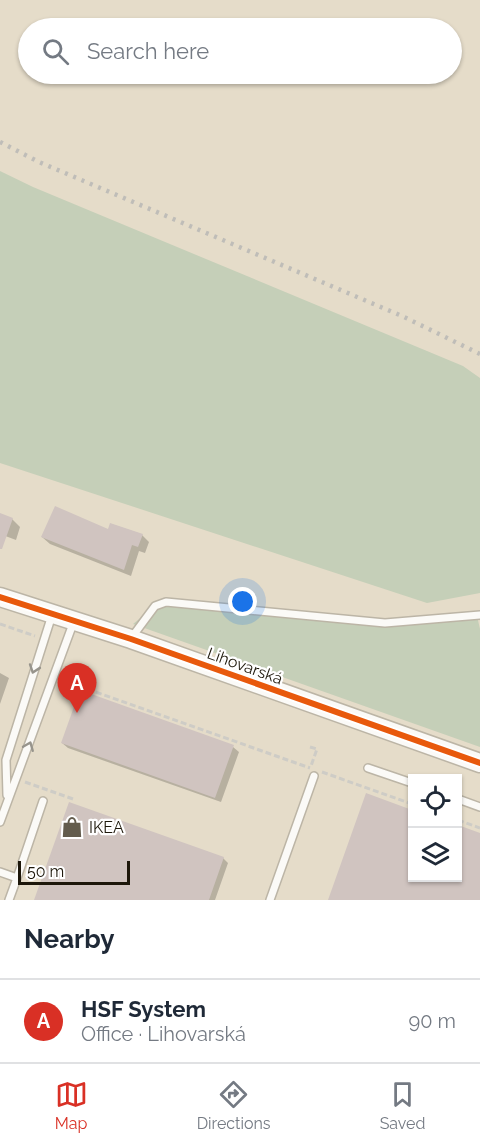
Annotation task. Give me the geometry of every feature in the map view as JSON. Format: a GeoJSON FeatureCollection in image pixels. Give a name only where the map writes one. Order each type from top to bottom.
{"type":"FeatureCollection","features":[{"type":"Feature","properties":{"kind":"street","name":"Lihovarská"},"geometry":{"type":"LineString","coordinates":[[0,597],[131,639],[480,763]]}},
{"type":"Feature","properties":{"kind":"lane"},"geometry":{"type":"LineString","coordinates":[[131,639],[155,606],[166,602],[385,623],[480,615]]}},
{"type":"Feature","properties":{"kind":"lane"},"geometry":{"type":"LineString","coordinates":[[0,822],[4,800],[6,760],[53,614]]}},
{"type":"Feature","properties":{"kind":"lane"},"geometry":{"type":"LineString","coordinates":[[4,800],[16,779],[55,678],[74,621]]}},
{"type":"Feature","properties":{"kind":"lane"},"geometry":{"type":"LineString","coordinates":[[368,768],[408,782]]}},
{"type":"Feature","properties":{"kind":"lane"},"geometry":{"type":"LineString","coordinates":[[270,900],[314,776]]}},
{"type":"Feature","properties":{"kind":"lane"},"geometry":{"type":"LineString","coordinates":[[462,800],[480,807]]}},
{"type":"Feature","properties":{"kind":"lane"},"geometry":{"type":"LineString","coordinates":[[9,900],[43,801]]}},
{"type":"Feature","properties":{"kind":"lane"},"geometry":{"type":"LineString","coordinates":[[0,872],[17,878]]}},
{"type":"Feature","properties":{"kind":"path"},"geometry":{"type":"LineString","coordinates":[[0,624],[37,637],[34,645]]}},
{"type":"Feature","properties":{"kind":"path"},"geometry":{"type":"LineString","coordinates":[[55,678],[408,803]]}},
{"type":"Feature","properties":{"kind":"path"},"geometry":{"type":"LineString","coordinates":[[310,747],[317,749],[310,768]]}},
{"type":"Feature","properties":{"kind":"path"},"geometry":{"type":"LineString","coordinates":[[16,779],[73,799]]}},
{"type":"Feature","properties":{"kind":"path"},"geometry":{"type":"LineString","coordinates":[[462,821],[480,828]]}},
{"type":"Feature","properties":{"kind":"green space"},"geometry":{"type":"Polygon","coordinates":[[[0,171],[33,187],[463,366],[480,378],[480,593],[427,603],[0,463],[0,171]]]}},
{"type":"Feature","properties":{"kind":"green space"},"geometry":{"type":"Polygon","coordinates":[[[166,602],[385,623],[477,616],[480,629],[480,747],[133,624],[155,606],[166,602]]]}},
{"type":"Feature","properties":{"kind":"building"},"geometry":{"type":"Polygon","coordinates":[[[55,506],[108,529],[110,523],[143,534],[138,547],[132,545],[124,570],[41,537],[55,506]]]}},
{"type":"Feature","properties":{"kind":"building"},"geometry":{"type":"Polygon","coordinates":[[[0,513],[13,518],[2,549],[0,549],[0,513]]]}},
{"type":"Feature","properties":{"kind":"building"},"geometry":{"type":"Polygon","coordinates":[[[80,690],[234,745],[215,798],[61,743],[80,690]]]}},
{"type":"Feature","properties":{"kind":"building"},"geometry":{"type":"Polygon","coordinates":[[[366,793],[408,809],[408,882],[462,882],[462,826],[480,833],[480,900],[328,900],[366,793]]]}},
{"type":"Feature","properties":{"kind":"building"},"geometry":{"type":"Polygon","coordinates":[[[69,802],[224,857],[209,900],[34,900],[69,802]]]}},
{"type":"Feature","properties":{"kind":"railway"},"geometry":{"type":"LineString","coordinates":[[0,142],[39,162],[402,316],[480,354]]}},
{"type":"Feature","properties":{"kind":"cycle path"},"geometry":{"type":"LineString","coordinates":[[0,597],[131,639],[480,763]]}},
{"type":"Feature","properties":{"kind":"place","name":"HSF System"},"geometry":{"type":"Point","coordinates":[77,713]}},
{"type":"Feature","properties":{"kind":"place","name":"IKEA"},"geometry":{"type":"Point","coordinates":[72,827]}}]}
